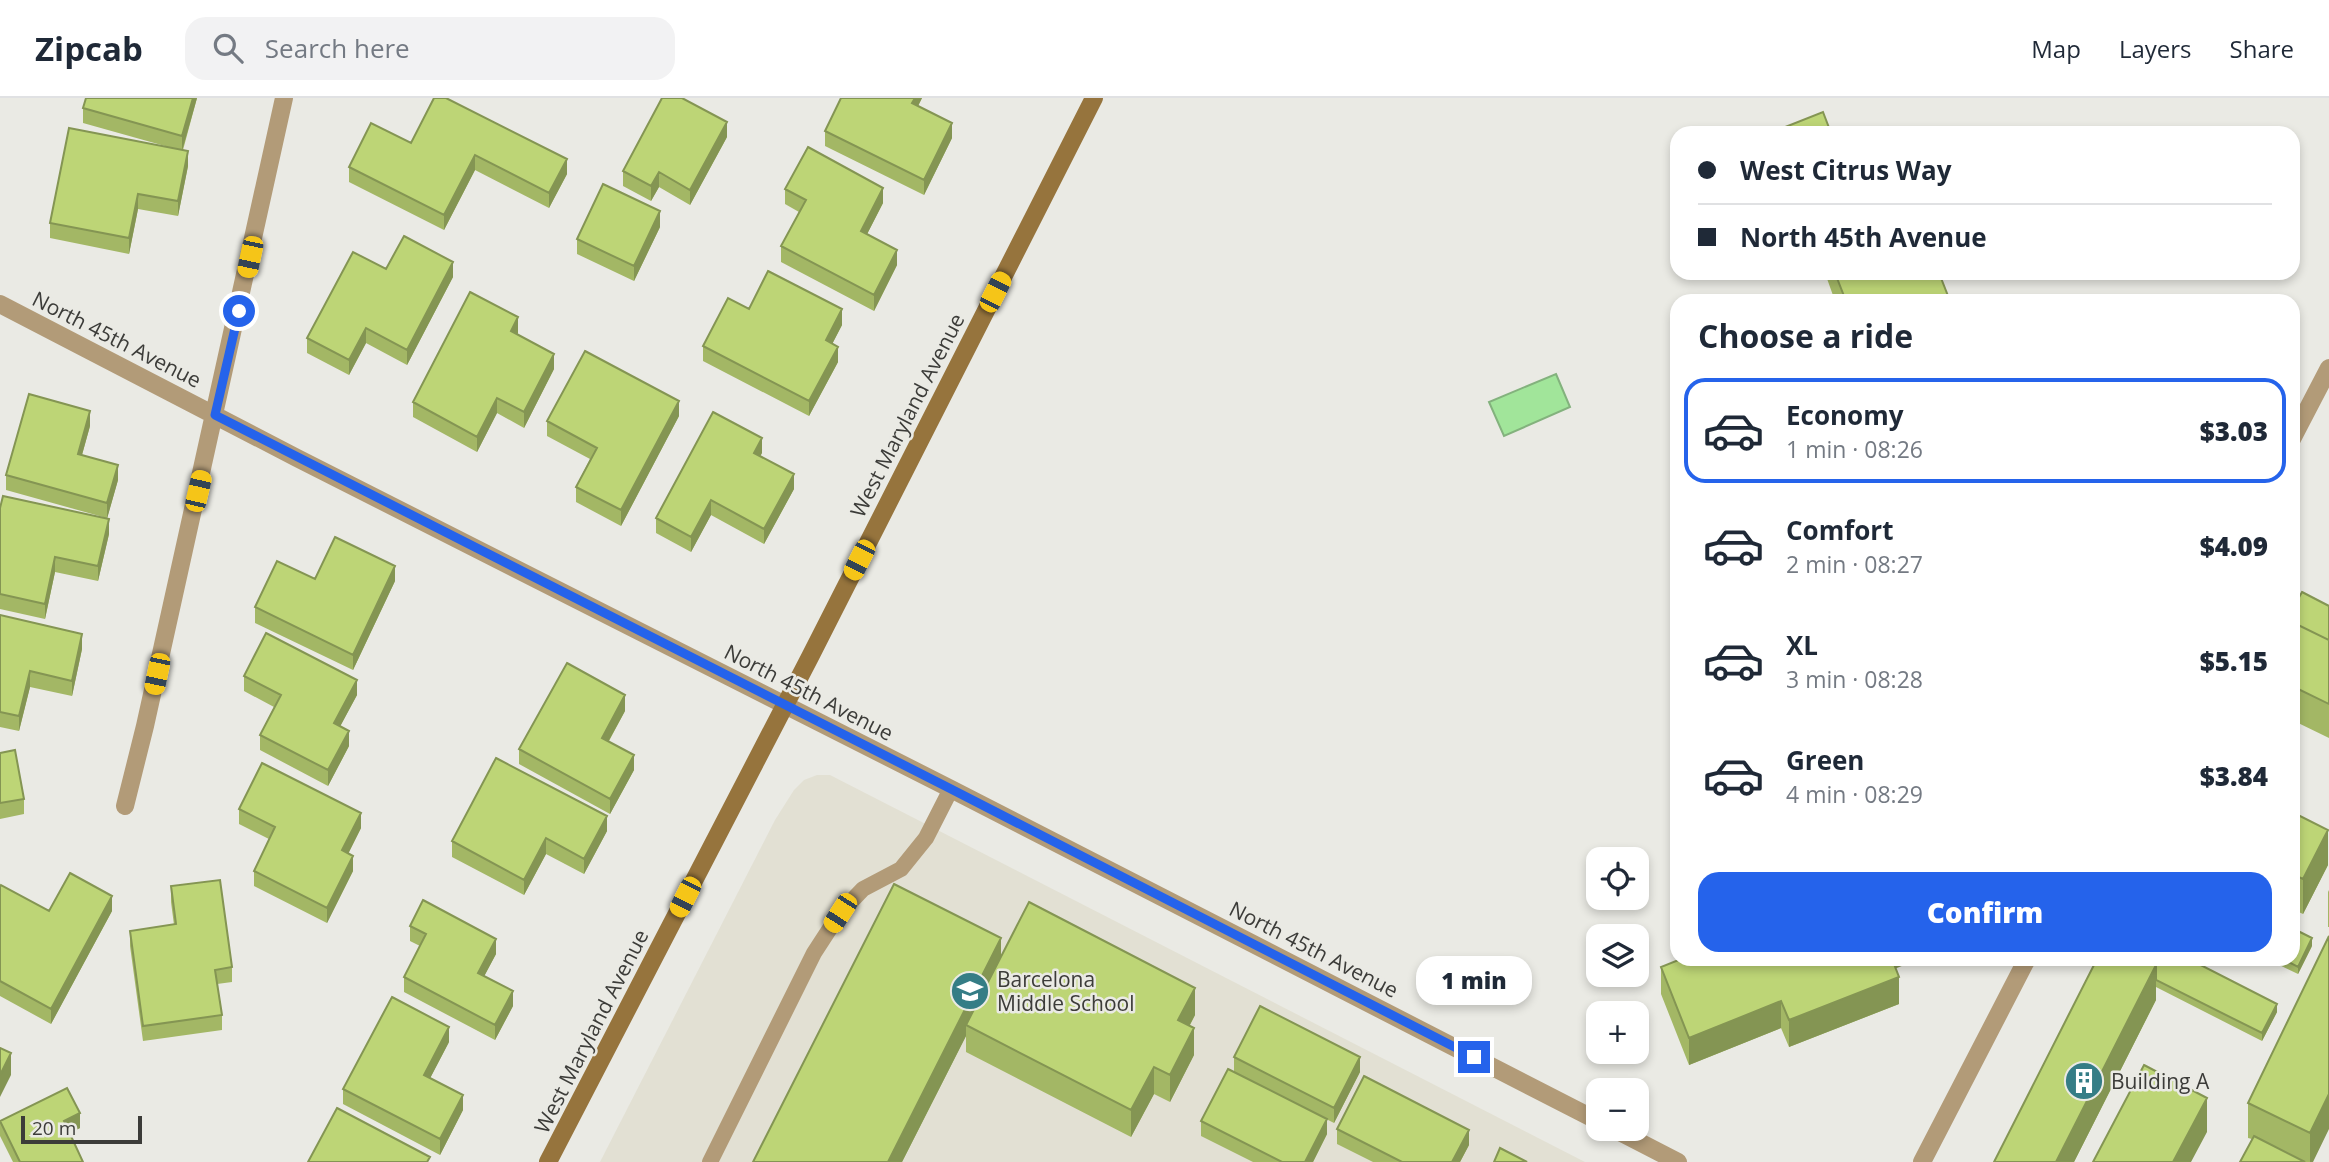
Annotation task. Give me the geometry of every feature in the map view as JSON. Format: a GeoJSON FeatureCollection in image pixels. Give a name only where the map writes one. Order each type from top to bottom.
{"type":"FeatureCollection","features":[{"type":"Feature","properties":{"kind":"street"},"geometry":{"type":"LineString","coordinates":[[125,806],[285,98]]}},
{"type":"Feature","properties":{"kind":"street","name":"West Maryland Avenue"},"geometry":{"type":"LineString","coordinates":[[548,1162],[1094,98]]}},
{"type":"Feature","properties":{"kind":"street","name":"North 45th Avenue"},"geometry":{"type":"LineString","coordinates":[[0,303],[1586,1115]]}},
{"type":"Feature","properties":{"kind":"street"},"geometry":{"type":"LineString","coordinates":[[2300,424],[2329,368]]}},
{"type":"Feature","properties":{"kind":"street"},"geometry":{"type":"LineString","coordinates":[[1922,1162],[2023,966]]}},
{"type":"Feature","properties":{"kind":"street"},"geometry":{"type":"LineString","coordinates":[[1637,1141],[1678,1162]]}},
{"type":"Feature","properties":{"kind":"lane"},"geometry":{"type":"LineString","coordinates":[[709,1162],[814,953],[840,913],[863,889],[901,869],[926,838],[951,789]]}},
{"type":"Feature","properties":{"kind":"shaded area"},"geometry":{"type":"Polygon","coordinates":[[[1556,374],[1570,407],[1504,436],[1489,402],[1556,374]]]}},
{"type":"Feature","properties":{"kind":"shaded area","name":"Barcelona Middle School"},"geometry":{"type":"Polygon","coordinates":[[[817,775],[830,775],[1585,1162],[600,1162],[775,820],[794,790],[804,780],[817,775]]]}},
{"type":"Feature","properties":{"kind":"building"},"geometry":{"type":"Polygon","coordinates":[[[86,98],[193,98],[182,136],[83,108],[86,98]]]}},
{"type":"Feature","properties":{"kind":"building"},"geometry":{"type":"Polygon","coordinates":[[[434,98],[446,98],[567,159],[549,193],[475,155],[444,215],[349,167],[371,123],[411,143],[434,98]]]}},
{"type":"Feature","properties":{"kind":"building"},"geometry":{"type":"Polygon","coordinates":[[[662,98],[682,98],[727,122],[690,190],[659,172],[651,186],[623,171],[662,98]]]}},
{"type":"Feature","properties":{"kind":"building"},"geometry":{"type":"Polygon","coordinates":[[[841,98],[915,98],[912,103],[952,123],[924,180],[825,131],[841,98]]]}},
{"type":"Feature","properties":{"kind":"building"},"geometry":{"type":"Polygon","coordinates":[[[1823,112],[1828,126],[1788,126],[1823,112]]]}},
{"type":"Feature","properties":{"kind":"building"},"geometry":{"type":"Polygon","coordinates":[[[69,128],[188,151],[178,201],[138,194],[129,238],[50,223],[69,128]]]}},
{"type":"Feature","properties":{"kind":"building"},"geometry":{"type":"Polygon","coordinates":[[[808,147],[883,188],[861,231],[897,250],[874,295],[781,246],[806,200],[785,189],[808,147]]]}},
{"type":"Feature","properties":{"kind":"building"},"geometry":{"type":"Polygon","coordinates":[[[603,184],[660,211],[634,266],[577,239],[603,184]]]}},
{"type":"Feature","properties":{"kind":"building"},"geometry":{"type":"Polygon","coordinates":[[[404,236],[453,262],[407,350],[366,328],[349,360],[307,338],[353,252],[386,269],[404,236]]]}},
{"type":"Feature","properties":{"kind":"building"},"geometry":{"type":"Polygon","coordinates":[[[768,271],[842,309],[826,340],[838,347],[809,401],[703,346],[728,298],[749,309],[768,271]]]}},
{"type":"Feature","properties":{"kind":"building"},"geometry":{"type":"Polygon","coordinates":[[[1838,280],[1942,280],[1947,294],[1843,294],[1838,280]]]}},
{"type":"Feature","properties":{"kind":"building"},"geometry":{"type":"Polygon","coordinates":[[[470,292],[518,317],[511,331],[554,354],[524,412],[497,398],[477,437],[413,402],[470,292]]]}},
{"type":"Feature","properties":{"kind":"building"},"geometry":{"type":"Polygon","coordinates":[[[585,351],[679,401],[621,510],[576,487],[597,448],[547,421],[585,351]]]}},
{"type":"Feature","properties":{"kind":"building"},"geometry":{"type":"Polygon","coordinates":[[[29,394],[90,411],[78,454],[118,465],[107,503],[6,475],[29,394]]]}},
{"type":"Feature","properties":{"kind":"building"},"geometry":{"type":"Polygon","coordinates":[[[713,412],[762,438],[754,453],[794,474],[764,529],[711,500],[691,537],[656,518],[713,412]]]}},
{"type":"Feature","properties":{"kind":"building"},"geometry":{"type":"Polygon","coordinates":[[[3,496],[109,519],[98,566],[55,557],[45,604],[0,594],[0,508],[3,496]]]}},
{"type":"Feature","properties":{"kind":"building"},"geometry":{"type":"Polygon","coordinates":[[[335,537],[395,566],[353,655],[255,607],[277,561],[315,579],[335,537]]]}},
{"type":"Feature","properties":{"kind":"building"},"geometry":{"type":"Polygon","coordinates":[[[2302,592],[2329,606],[2329,640],[2300,626],[2302,592]]]}},
{"type":"Feature","properties":{"kind":"building"},"geometry":{"type":"Polygon","coordinates":[[[0,615],[82,634],[72,681],[30,671],[19,716],[0,712],[0,615]]]}},
{"type":"Feature","properties":{"kind":"building"},"geometry":{"type":"Polygon","coordinates":[[[2300,626],[2329,640],[2329,704],[2300,690],[2300,626]]]}},
{"type":"Feature","properties":{"kind":"building"},"geometry":{"type":"Polygon","coordinates":[[[266,633],[357,680],[334,723],[349,731],[328,770],[260,735],[281,695],[244,676],[266,633]]]}},
{"type":"Feature","properties":{"kind":"building"},"geometry":{"type":"Polygon","coordinates":[[[567,663],[625,695],[602,738],[634,755],[610,799],[519,749],[567,663]]]}},
{"type":"Feature","properties":{"kind":"building"},"geometry":{"type":"Polygon","coordinates":[[[15,750],[24,799],[0,803],[0,753],[15,750]]]}},
{"type":"Feature","properties":{"kind":"building"},"geometry":{"type":"Polygon","coordinates":[[[496,758],[607,816],[584,859],[546,838],[524,880],[452,841],[496,758]]]}},
{"type":"Feature","properties":{"kind":"building"},"geometry":{"type":"Polygon","coordinates":[[[262,763],[361,813],[342,850],[353,856],[327,908],[254,871],[275,827],[239,809],[262,763]]]}},
{"type":"Feature","properties":{"kind":"building"},"geometry":{"type":"Polygon","coordinates":[[[2300,816],[2328,830],[2303,879],[2300,878],[2300,816]]]}},
{"type":"Feature","properties":{"kind":"building"},"geometry":{"type":"Polygon","coordinates":[[[70,873],[112,896],[51,1009],[0,981],[0,887],[1,885],[49,911],[70,873]]]}},
{"type":"Feature","properties":{"kind":"building"},"geometry":{"type":"Polygon","coordinates":[[[220,880],[232,967],[215,970],[222,1015],[143,1026],[130,931],[176,924],[171,886],[220,880]]]}},
{"type":"Feature","properties":{"kind":"building"},"geometry":{"type":"Polygon","coordinates":[[[894,884],[1001,938],[888,1162],[753,1162],[894,884]]]}},
{"type":"Feature","properties":{"kind":"building"},"geometry":{"type":"Polygon","coordinates":[[[423,900],[496,939],[478,973],[513,991],[495,1025],[404,977],[426,934],[410,926],[423,900]]]}},
{"type":"Feature","properties":{"kind":"building"},"geometry":{"type":"Polygon","coordinates":[[[1029,902],[1195,988],[1178,1020],[1194,1028],[1170,1075],[1154,1067],[1131,1110],[966,1025],[1029,902]]]}},
{"type":"Feature","properties":{"kind":"building"},"geometry":{"type":"Polygon","coordinates":[[[2300,932],[2312,938],[2300,963],[2300,932]]]}},
{"type":"Feature","properties":{"kind":"building"},"geometry":{"type":"Polygon","coordinates":[[[2329,936],[2329,1094],[2310,1133],[2248,1103],[2329,936]]]}},
{"type":"Feature","properties":{"kind":"building"},"geometry":{"type":"Polygon","coordinates":[[[1670,963],[1670,966],[1895,966],[1899,977],[1789,1020],[1781,1001],[1689,1038],[1661,967],[1670,963]]]}},
{"type":"Feature","properties":{"kind":"building","name":"Building A"},"geometry":{"type":"Polygon","coordinates":[[[2093,966],[2155,966],[2056,1162],[1994,1162],[2093,966]]]}},
{"type":"Feature","properties":{"kind":"building"},"geometry":{"type":"Polygon","coordinates":[[[2156,966],[2203,966],[2277,1004],[2262,1033],[2156,980],[2156,966]]]}},
{"type":"Feature","properties":{"kind":"building"},"geometry":{"type":"Polygon","coordinates":[[[392,997],[449,1027],[424,1075],[463,1095],[440,1139],[343,1089],[392,997]]]}},
{"type":"Feature","properties":{"kind":"building"},"geometry":{"type":"Polygon","coordinates":[[[1260,1006],[1360,1057],[1334,1108],[1234,1057],[1260,1006]]]}},
{"type":"Feature","properties":{"kind":"building"},"geometry":{"type":"Polygon","coordinates":[[[0,1048],[11,1053],[0,1075],[0,1048]]]}},
{"type":"Feature","properties":{"kind":"building"},"geometry":{"type":"Polygon","coordinates":[[[2144,1065],[2207,1098],[2173,1162],[2093,1162],[2144,1065]]]}},
{"type":"Feature","properties":{"kind":"building"},"geometry":{"type":"Polygon","coordinates":[[[1228,1069],[1327,1119],[1305,1162],[1282,1162],[1201,1121],[1228,1069]]]}},
{"type":"Feature","properties":{"kind":"building"},"geometry":{"type":"Polygon","coordinates":[[[1364,1076],[1469,1130],[1452,1162],[1402,1162],[1337,1129],[1364,1076]]]}},
{"type":"Feature","properties":{"kind":"building"},"geometry":{"type":"Polygon","coordinates":[[[67,1088],[80,1113],[64,1121],[83,1162],[20,1162],[0,1121],[67,1088]]]}},
{"type":"Feature","properties":{"kind":"building"},"geometry":{"type":"Polygon","coordinates":[[[337,1108],[430,1157],[427,1162],[308,1162],[337,1108]]]}},
{"type":"Feature","properties":{"kind":"building"},"geometry":{"type":"Polygon","coordinates":[[[2254,1136],[2305,1162],[2240,1162],[2254,1136]]]}},
{"type":"Feature","properties":{"kind":"building"},"geometry":{"type":"Polygon","coordinates":[[[1500,1148],[1527,1162],[1494,1162],[1500,1148]]]}},
{"type":"Feature","properties":{"kind":"place","name":"Barcelona Middle School"},"geometry":{"type":"Point","coordinates":[970,991]}},
{"type":"Feature","properties":{"kind":"place","name":"Building A"},"geometry":{"type":"Point","coordinates":[2084,1081]}},
{"type":"Feature","properties":{"kind":"route"},"geometry":{"type":"LineString","coordinates":[[239,311],[215,415],[1474,1057]]}}]}
